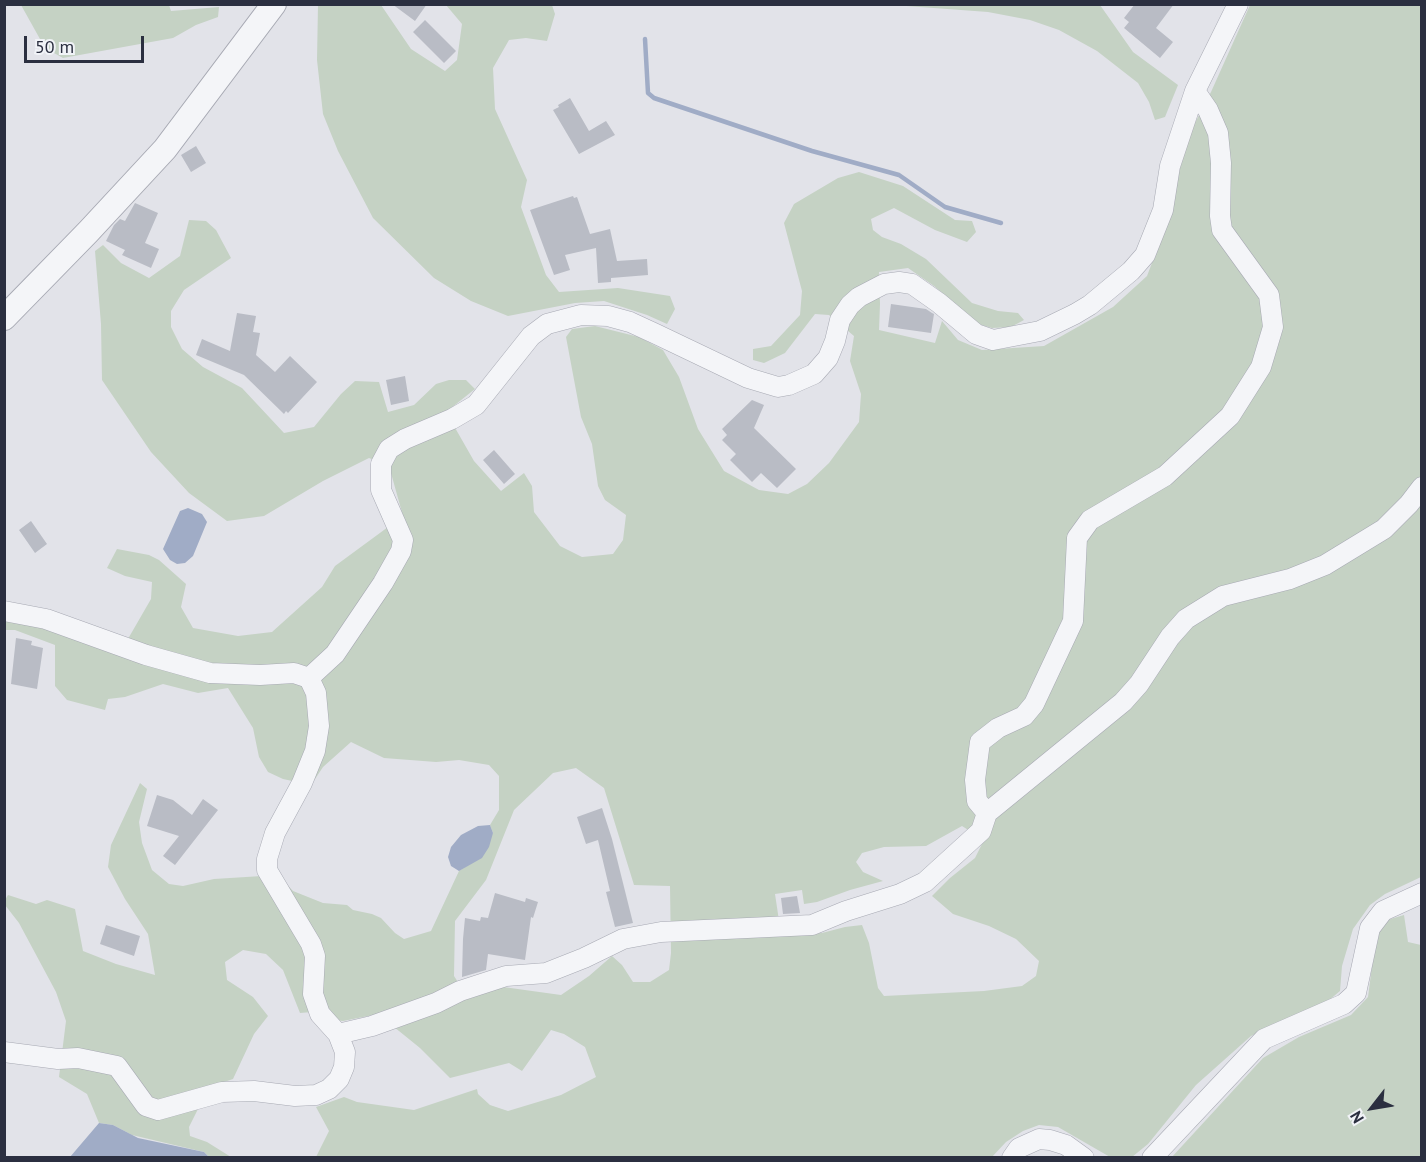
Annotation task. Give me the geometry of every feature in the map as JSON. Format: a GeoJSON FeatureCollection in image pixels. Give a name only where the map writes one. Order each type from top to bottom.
{"type":"FeatureCollection","features":[{"type":"Feature","properties":{"kind":"street"},"geometry":{"type":"LineString","coordinates":[[4,318],[165,149],[274,4]]}},
{"type":"Feature","properties":{"kind":"street"},"geometry":{"type":"LineString","coordinates":[[309,678],[335,654],[383,583],[401,551],[402,540],[381,490],[381,464],[388,449],[476,405],[531,336],[548,324],[581,315],[608,316],[630,322],[748,378],[778,387],[789,385],[814,374],[828,358],[840,320],[850,305],[859,297],[884,284],[899,282],[912,284],[976,334],[993,340],[1040,331],[1090,305],[1131,271],[1145,255],[1163,210],[1170,166],[1195,91],[1238,4]]}},
{"type":"Feature","properties":{"kind":"street"},"geometry":{"type":"LineString","coordinates":[[987,813],[976,801],[975,780],[981,742],[998,728],[1024,716],[1034,704],[1073,621],[1077,538],[1090,520],[1110,506],[1165,477],[1230,416],[1262,367],[1273,327],[1269,295],[1222,230],[1218,133],[1208,110],[1195,91]]}},
{"type":"Feature","properties":{"kind":"street"},"geometry":{"type":"LineString","coordinates":[[338,1034],[372,1026],[436,1003],[460,991],[506,976],[546,973],[623,939],[661,932],[812,925],[846,911],[900,894],[925,882],[981,831],[987,813],[1123,702],[1139,684],[1170,637],[1186,619],[1223,596],[1290,579],[1325,565],[1384,529],[1422,487]]}},
{"type":"Feature","properties":{"kind":"street"},"geometry":{"type":"LineString","coordinates":[[4,611],[46,619],[146,655],[210,673],[260,675],[294,673],[309,678],[316,693],[319,726],[315,751],[302,783],[275,833],[267,859],[267,870],[311,944],[315,956],[313,994],[320,1014],[338,1034],[345,1052],[344,1067],[339,1079],[329,1089],[316,1095],[222,1092],[158,1110],[146,1107],[117,1066],[78,1058],[58,1059],[4,1052]]}},
{"type":"Feature","properties":{"kind":"street"},"geometry":{"type":"LineString","coordinates":[[1152,1158],[1264,1039],[1344,1004],[1356,993],[1370,928],[1383,911],[1422,893]]}},
{"type":"Feature","properties":{"kind":"street"},"geometry":{"type":"LineString","coordinates":[[1012,1158],[1019,1149],[1039,1139],[1066,1145],[1084,1158]]}},
{"type":"Feature","properties":{"kind":"green space"},"geometry":{"type":"Polygon","coordinates":[[[21,5],[169,5],[171,11],[219,7],[218,17],[196,25],[173,38],[63,58],[45,48],[21,5]]]}},
{"type":"Feature","properties":{"kind":"green space"},"geometry":{"type":"Polygon","coordinates":[[[318,5],[381,5],[411,49],[445,71],[457,60],[462,24],[446,5],[552,5],[555,14],[547,41],[526,38],[509,40],[493,68],[495,109],[527,180],[521,207],[546,275],[559,292],[618,288],[670,296],[675,309],[667,324],[604,301],[575,303],[508,316],[471,301],[434,278],[373,218],[338,151],[323,114],[317,60],[318,5]]]}},
{"type":"Feature","properties":{"kind":"green space"},"geometry":{"type":"Polygon","coordinates":[[[893,5],[1100,5],[1133,52],[1178,85],[1165,117],[1155,120],[1149,102],[1138,83],[1097,51],[1059,30],[1030,20],[988,12],[893,5]]]}},
{"type":"Feature","properties":{"kind":"green space"},"geometry":{"type":"Polygon","coordinates":[[[1250,5],[1421,5],[1421,877],[1385,894],[1370,905],[1353,929],[1342,966],[1340,991],[1328,1001],[1251,1036],[1196,1085],[1148,1144],[1132,1157],[1110,1157],[1058,1127],[1039,1125],[1023,1131],[1006,1142],[991,1158],[316,1157],[329,1131],[316,1107],[344,1097],[357,1102],[414,1110],[477,1089],[478,1094],[490,1105],[508,1111],[561,1095],[596,1077],[585,1047],[564,1034],[551,1030],[522,1071],[509,1063],[450,1078],[420,1048],[378,1014],[343,1021],[333,1020],[312,1012],[300,1013],[283,970],[266,954],[243,950],[225,962],[227,980],[253,997],[268,1016],[254,1034],[233,1079],[209,1087],[189,1127],[190,1136],[207,1142],[231,1157],[209,1157],[204,1152],[132,1135],[113,1125],[99,1123],[87,1094],[59,1077],[66,1021],[56,992],[19,923],[5,905],[8,895],[36,904],[47,900],[75,909],[83,951],[116,964],[155,975],[148,934],[125,899],[108,867],[111,845],[140,783],[147,789],[139,822],[142,843],[152,870],[169,884],[183,886],[214,879],[278,875],[293,891],[323,903],[347,905],[353,910],[381,918],[404,939],[431,931],[459,871],[468,865],[493,833],[490,825],[499,810],[499,776],[489,765],[459,760],[436,762],[384,758],[351,742],[323,767],[311,785],[283,779],[268,772],[259,757],[253,728],[228,688],[198,693],[163,684],[125,697],[108,699],[105,710],[67,700],[55,686],[55,645],[15,630],[5,630],[4,618],[36,621],[121,651],[151,599],[152,582],[125,576],[107,568],[117,549],[149,555],[159,560],[186,584],[181,607],[193,628],[238,636],[272,632],[322,587],[335,566],[403,516],[389,466],[369,458],[323,481],[264,516],[227,521],[189,493],[151,452],[102,380],[101,324],[95,251],[103,245],[121,263],[149,278],[180,256],[189,220],[206,221],[216,230],[231,258],[184,290],[171,311],[171,327],[182,349],[203,367],[242,388],[284,433],[314,427],[341,394],[355,381],[379,382],[388,412],[414,405],[436,384],[449,380],[466,380],[475,389],[446,412],[474,461],[501,491],[524,473],[532,486],[534,512],[560,546],[582,557],[613,554],[623,540],[626,515],[605,500],[598,486],[592,444],[581,417],[566,337],[572,329],[595,326],[639,337],[663,350],[679,377],[698,429],[724,471],[759,490],[788,494],[807,484],[829,463],[859,422],[861,394],[850,361],[854,336],[829,315],[815,314],[785,353],[764,363],[753,360],[753,349],[771,346],[800,315],[802,291],[784,223],[794,204],[838,178],[859,172],[903,186],[955,220],[972,221],[976,232],[967,242],[935,230],[894,208],[871,219],[873,230],[882,237],[901,244],[926,259],[972,303],[998,311],[1018,313],[1024,320],[1011,327],[992,328],[978,324],[934,286],[908,268],[879,272],[879,330],[935,343],[942,321],[958,340],[982,350],[1044,346],[1113,307],[1147,276],[1168,221],[1184,144],[1211,92],[1250,5]],[[576,768],[553,773],[514,810],[486,880],[455,921],[454,976],[469,999],[496,986],[561,995],[589,976],[612,956],[622,965],[633,982],[650,982],[669,970],[670,886],[634,885],[604,788],[576,768]],[[962,826],[926,846],[884,847],[862,853],[856,862],[863,872],[883,881],[804,904],[802,890],[775,894],[781,934],[822,933],[862,925],[869,943],[878,988],[884,996],[984,991],[1022,986],[1036,976],[1039,961],[1016,939],[989,926],[953,914],[932,896],[975,858],[984,840],[962,826]]]}},
{"type":"Feature","properties":{"kind":"green space"},"geometry":{"type":"Polygon","coordinates":[[[1404,915],[1408,942],[1421,945],[1421,1157],[1171,1158],[1263,1058],[1299,1037],[1351,1015],[1368,997],[1376,935],[1387,920],[1404,915]]]}},
{"type":"Feature","properties":{"kind":"water"},"geometry":{"type":"Polygon","coordinates":[[[188,508],[202,514],[207,522],[193,556],[185,563],[177,564],[170,560],[163,549],[180,511],[188,508]]]}},
{"type":"Feature","properties":{"kind":"water"},"geometry":{"type":"Polygon","coordinates":[[[490,825],[493,833],[489,847],[482,858],[459,871],[451,866],[448,857],[451,847],[461,835],[478,826],[490,825]]]}},
{"type":"Feature","properties":{"kind":"water"},"geometry":{"type":"Polygon","coordinates":[[[99,1123],[113,1125],[138,1138],[204,1152],[209,1157],[70,1157],[99,1123]]]}},
{"type":"Feature","properties":{"kind":"building"},"geometry":{"type":"Polygon","coordinates":[[[392,4],[427,4],[415,21],[392,4]]]}},
{"type":"Feature","properties":{"kind":"building"},"geometry":{"type":"Polygon","coordinates":[[[1135,4],[1174,4],[1156,28],[1173,42],[1160,58],[1124,28],[1129,22],[1124,18],[1135,4]]]}},
{"type":"Feature","properties":{"kind":"building"},"geometry":{"type":"Polygon","coordinates":[[[425,20],[456,51],[444,63],[413,32],[425,20]]]}},
{"type":"Feature","properties":{"kind":"building"},"geometry":{"type":"Polygon","coordinates":[[[570,98],[589,131],[606,121],[615,135],[579,154],[553,110],[570,98]]]}},
{"type":"Feature","properties":{"kind":"building"},"geometry":{"type":"Polygon","coordinates":[[[196,146],[206,163],[191,172],[181,155],[196,146]]]}},
{"type":"Feature","properties":{"kind":"building"},"geometry":{"type":"Polygon","coordinates":[[[573,196],[577,197],[590,234],[610,229],[617,261],[647,259],[648,275],[611,278],[611,282],[598,283],[596,248],[565,255],[570,270],[554,275],[530,210],[573,196]]]}},
{"type":"Feature","properties":{"kind":"building"},"geometry":{"type":"Polygon","coordinates":[[[135,203],[158,213],[145,243],[159,249],[151,268],[122,255],[125,250],[106,241],[114,225],[120,219],[125,221],[135,203]]]}},
{"type":"Feature","properties":{"kind":"building"},"geometry":{"type":"Polygon","coordinates":[[[891,304],[926,309],[934,314],[931,333],[888,327],[891,304]]]}},
{"type":"Feature","properties":{"kind":"building"},"geometry":{"type":"Polygon","coordinates":[[[237,313],[256,316],[253,332],[260,333],[256,355],[275,372],[290,356],[317,382],[288,413],[286,411],[284,414],[244,375],[196,355],[202,339],[230,351],[237,313]]]}},
{"type":"Feature","properties":{"kind":"building"},"geometry":{"type":"Polygon","coordinates":[[[405,376],[409,401],[391,405],[386,380],[405,376]]]}},
{"type":"Feature","properties":{"kind":"building"},"geometry":{"type":"Polygon","coordinates":[[[752,400],[764,405],[754,428],[796,469],[777,488],[761,473],[752,482],[730,460],[736,454],[722,440],[727,435],[722,429],[752,400]]]}},
{"type":"Feature","properties":{"kind":"building"},"geometry":{"type":"Polygon","coordinates":[[[494,450],[515,474],[504,484],[483,460],[494,450]]]}},
{"type":"Feature","properties":{"kind":"building"},"geometry":{"type":"Polygon","coordinates":[[[31,521],[47,544],[35,553],[19,530],[31,521]]]}},
{"type":"Feature","properties":{"kind":"building"},"geometry":{"type":"Polygon","coordinates":[[[16,638],[32,641],[31,645],[43,648],[37,689],[11,684],[16,638]]]}},
{"type":"Feature","properties":{"kind":"building"},"geometry":{"type":"Polygon","coordinates":[[[157,795],[173,800],[192,815],[203,799],[218,810],[175,865],[163,856],[179,836],[147,826],[157,795]]]}},
{"type":"Feature","properties":{"kind":"building"},"geometry":{"type":"Polygon","coordinates":[[[602,808],[633,923],[615,927],[606,892],[610,891],[598,840],[586,844],[577,817],[602,808]]]}},
{"type":"Feature","properties":{"kind":"building"},"geometry":{"type":"Polygon","coordinates":[[[495,893],[525,902],[526,898],[538,902],[533,918],[531,917],[525,960],[488,954],[486,970],[462,977],[465,918],[480,921],[481,917],[488,918],[495,893]]]}},
{"type":"Feature","properties":{"kind":"building"},"geometry":{"type":"Polygon","coordinates":[[[797,896],[800,913],[783,914],[781,898],[797,896]]]}},
{"type":"Feature","properties":{"kind":"building"},"geometry":{"type":"Polygon","coordinates":[[[106,925],[140,936],[134,956],[100,944],[106,925]]]}},
{"type":"Feature","properties":{"kind":"waterway"},"geometry":{"type":"LineString","coordinates":[[645,39],[648,93],[654,98],[812,151],[899,175],[945,207],[1001,223]]}}]}
